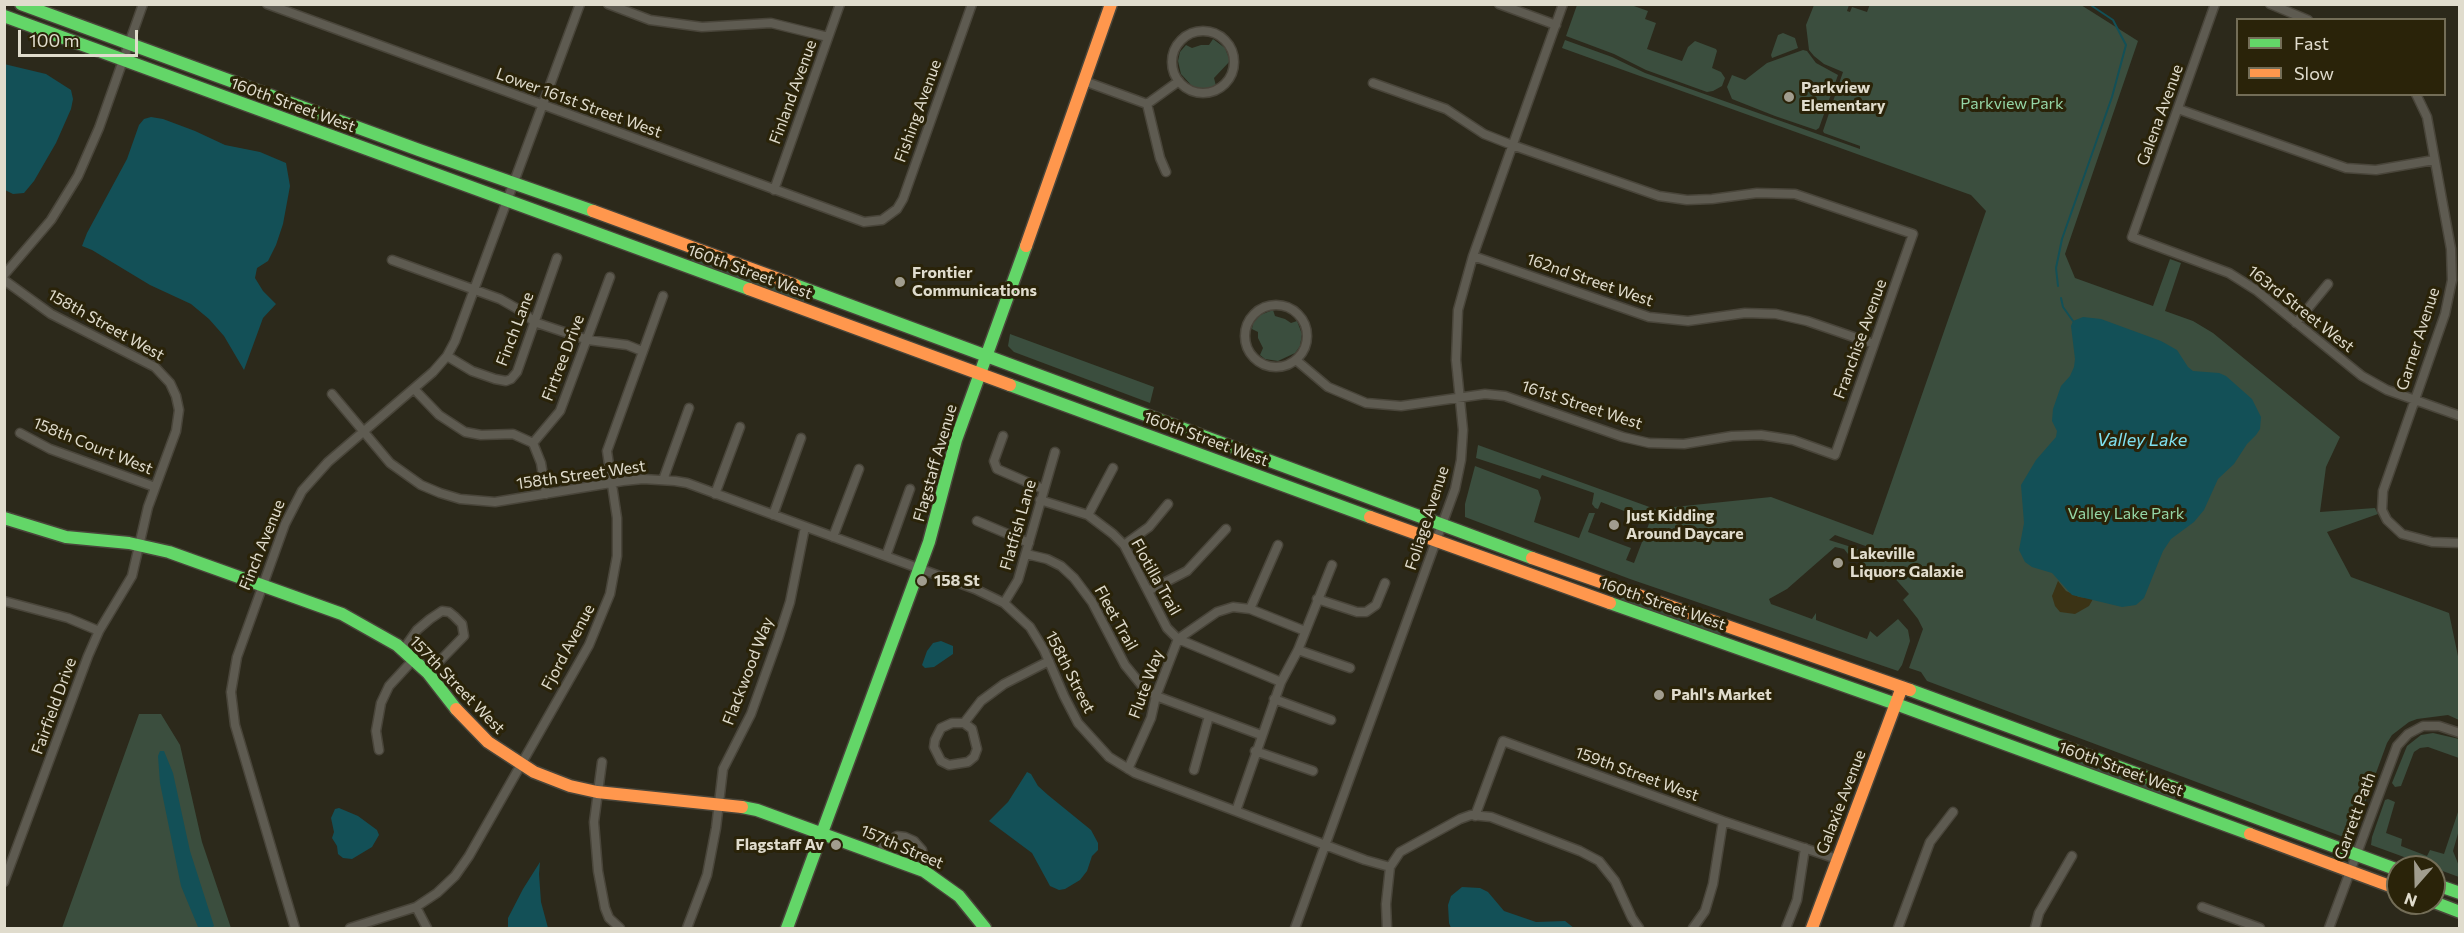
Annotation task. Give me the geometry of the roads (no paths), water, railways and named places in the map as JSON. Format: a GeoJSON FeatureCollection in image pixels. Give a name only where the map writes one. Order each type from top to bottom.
{"type":"FeatureCollection","features":[{"type":"Feature","properties":{"kind":"main road","name":"160th Street West"},"geometry":{"type":"LineString","coordinates":[[21,4],[419,150],[515,182],[1639,597],[1902,687],[2386,866]]}},
{"type":"Feature","properties":{"kind":"main road","name":"Flagstaff Avenue"},"geometry":{"type":"LineString","coordinates":[[787,928],[919,569],[938,514],[956,440],[1111,4]]}},
{"type":"Feature","properties":{"kind":"main road","name":"160th Street West"},"geometry":{"type":"LineString","coordinates":[[4,16],[1437,541],[1896,704],[2386,884]]}},
{"type":"Feature","properties":{"kind":"main road","name":"157th Street West"},"geometry":{"type":"LineString","coordinates":[[4,518],[66,537],[140,545],[169,552],[362,623],[403,650],[428,673],[473,729],[521,765],[557,781],[597,792],[757,810],[822,833]]}},
{"type":"Feature","properties":{"kind":"main road","name":"Galaxie Avenue"},"geometry":{"type":"LineString","coordinates":[[1812,928],[1902,687]]}},
{"type":"Feature","properties":{"kind":"main road","name":"157th Street"},"geometry":{"type":"LineString","coordinates":[[822,833],[937,878],[959,896],[985,928]]}},
{"type":"Feature","properties":{"kind":"street"},"geometry":{"type":"LineString","coordinates":[[4,275],[41,234],[70,191],[93,145],[143,4]]}},
{"type":"Feature","properties":{"kind":"street","name":"Lower 161st Street West"},"geometry":{"type":"LineString","coordinates":[[267,4],[864,222],[882,220]]}},
{"type":"Feature","properties":{"kind":"street","name":"Finch Avenue"},"geometry":{"type":"LineString","coordinates":[[295,928],[238,736],[232,705],[232,679],[237,657],[285,524],[302,491],[315,475],[363,432],[415,390],[447,356],[463,323],[580,4]]}},
{"type":"Feature","properties":{"kind":"street"},"geometry":{"type":"LineString","coordinates":[[608,4],[650,20],[702,27],[771,23],[828,37]]}},
{"type":"Feature","properties":{"kind":"street","name":"Finland Avenue"},"geometry":{"type":"LineString","coordinates":[[774,190],[840,4]]}},
{"type":"Feature","properties":{"kind":"street","name":"Fishing Avenue"},"geometry":{"type":"LineString","coordinates":[[882,220],[897,208],[903,199],[972,4]]}},
{"type":"Feature","properties":{"kind":"street"},"geometry":{"type":"LineString","coordinates":[[1498,4],[1556,25]]}},
{"type":"Feature","properties":{"kind":"street","name":"Foliage Avenue"},"geometry":{"type":"LineString","coordinates":[[1295,928],[1455,489],[1461,460],[1463,430],[1456,360],[1458,310],[1473,256],[1563,4]]}},
{"type":"Feature","properties":{"kind":"street","name":"Galena Avenue"},"geometry":{"type":"LineString","coordinates":[[2132,237],[2215,4]]}},
{"type":"Feature","properties":{"kind":"street"},"geometry":{"type":"LineString","coordinates":[[2270,4],[2303,18]]}},
{"type":"Feature","properties":{"kind":"street"},"geometry":{"type":"LineString","coordinates":[[1197,32],[1212,33],[1219,36],[1230,47],[1233,54],[1233,70],[1220,88],[1213,92],[1198,93],[1179,81],[1172,59],[1178,45],[1189,35],[1197,32]]}},
{"type":"Feature","properties":{"kind":"street"},"geometry":{"type":"LineString","coordinates":[[1084,81],[1147,104]]}},
{"type":"Feature","properties":{"kind":"street"},"geometry":{"type":"LineString","coordinates":[[1147,104],[1179,81]]}},
{"type":"Feature","properties":{"kind":"street"},"geometry":{"type":"LineString","coordinates":[[1373,83],[1446,110],[1484,134],[1512,145]]}},
{"type":"Feature","properties":{"kind":"street","name":"Garner Avenue"},"geometry":{"type":"LineString","coordinates":[[2417,96],[2427,117],[2451,249],[2452,280],[2447,307],[2383,490],[2382,510],[2387,520],[2402,534],[2432,542],[2460,543]]}},
{"type":"Feature","properties":{"kind":"street"},"geometry":{"type":"LineString","coordinates":[[1147,104],[1160,158],[1166,172]]}},
{"type":"Feature","properties":{"kind":"street"},"geometry":{"type":"LineString","coordinates":[[2178,109],[2346,168],[2376,170],[2434,160]]}},
{"type":"Feature","properties":{"kind":"street","name":"Franchise Avenue"},"geometry":{"type":"LineString","coordinates":[[1512,145],[1659,196],[1687,200],[1757,193],[1795,194],[1913,234],[1835,455]]}},
{"type":"Feature","properties":{"kind":"street","name":"163rd Street West"},"geometry":{"type":"LineString","coordinates":[[2132,237],[2229,273],[2256,290],[2362,376],[2387,390],[2460,416]]}},
{"type":"Feature","properties":{"kind":"street","name":"162nd Street West"},"geometry":{"type":"LineString","coordinates":[[1473,256],[1649,317],[1688,321],[1745,313],[1776,314],[1807,321],[1874,344]]}},
{"type":"Feature","properties":{"kind":"street","name":"Finch Lane"},"geometry":{"type":"LineString","coordinates":[[447,356],[472,371],[506,381],[512,379],[517,372],[557,258]]}},
{"type":"Feature","properties":{"kind":"street"},"geometry":{"type":"LineString","coordinates":[[392,260],[500,299],[523,312],[534,322],[588,340],[627,345],[642,351]]}},
{"type":"Feature","properties":{"kind":"street","name":"Firtree Drive"},"geometry":{"type":"LineString","coordinates":[[533,443],[560,411],[610,278]]}},
{"type":"Feature","properties":{"kind":"street","name":"158th Street West"},"geometry":{"type":"LineString","coordinates":[[4,280],[51,314],[155,367],[170,383],[176,396],[179,417],[155,487],[140,545]]}},
{"type":"Feature","properties":{"kind":"street"},"geometry":{"type":"LineString","coordinates":[[2296,323],[2328,284]]}},
{"type":"Feature","properties":{"kind":"street","name":"Fjord Avenue"},"geometry":{"type":"LineString","coordinates":[[350,928],[416,907],[437,893],[462,868],[589,645],[607,603],[617,556],[617,518],[607,451],[663,296]]}},
{"type":"Feature","properties":{"kind":"street"},"geometry":{"type":"LineString","coordinates":[[1272,305],[1283,306],[1299,315],[1307,332],[1307,342],[1296,360],[1285,366],[1276,367],[1258,361],[1250,353],[1246,341],[1247,327],[1259,310],[1272,305]]}},
{"type":"Feature","properties":{"kind":"street","name":"161st Street West"},"geometry":{"type":"LineString","coordinates":[[1296,360],[1328,387],[1366,403],[1401,406],[1485,393],[1506,396],[1623,437],[1649,443],[1684,444],[1732,436],[1761,435],[1793,440],[1835,455]]}},
{"type":"Feature","properties":{"kind":"street"},"geometry":{"type":"LineString","coordinates":[[415,390],[438,415],[465,432],[481,435],[513,434],[533,443],[541,463],[546,494]]}},
{"type":"Feature","properties":{"kind":"street","name":"158th Street West"},"geometry":{"type":"LineString","coordinates":[[332,394],[390,463],[406,476],[440,493],[460,499],[495,502],[643,479],[687,483],[919,569]]}},
{"type":"Feature","properties":{"kind":"street"},"geometry":{"type":"LineString","coordinates":[[663,480],[689,408]]}},
{"type":"Feature","properties":{"kind":"street"},"geometry":{"type":"LineString","coordinates":[[715,494],[740,427]]}},
{"type":"Feature","properties":{"kind":"street","name":"158th Court West"},"geometry":{"type":"LineString","coordinates":[[20,433],[50,449],[155,487]]}},
{"type":"Feature","properties":{"kind":"street"},"geometry":{"type":"LineString","coordinates":[[1003,436],[994,461],[997,469],[1043,489]]}},
{"type":"Feature","properties":{"kind":"street"},"geometry":{"type":"LineString","coordinates":[[773,516],[801,438]]}},
{"type":"Feature","properties":{"kind":"street","name":"Flatfish Lane"},"geometry":{"type":"LineString","coordinates":[[1004,603],[1018,580],[1054,452]]}},
{"type":"Feature","properties":{"kind":"street"},"geometry":{"type":"LineString","coordinates":[[1089,515],[1113,468]]}},
{"type":"Feature","properties":{"kind":"street"},"geometry":{"type":"LineString","coordinates":[[833,537],[859,470]]}},
{"type":"Feature","properties":{"kind":"street"},"geometry":{"type":"LineString","coordinates":[[885,556],[910,489]]}},
{"type":"Feature","properties":{"kind":"street","name":"Flotilla Trail"},"geometry":{"type":"LineString","coordinates":[[1040,501],[1089,515],[1124,545],[1167,628],[1178,639],[1281,682]]}},
{"type":"Feature","properties":{"kind":"street"},"geometry":{"type":"LineString","coordinates":[[1124,545],[1149,527],[1168,504]]}},
{"type":"Feature","properties":{"kind":"street"},"geometry":{"type":"LineString","coordinates":[[977,522],[1029,543]]}},
{"type":"Feature","properties":{"kind":"street","name":"Flackwood Way"},"geometry":{"type":"LineString","coordinates":[[687,928],[707,875],[716,828],[717,804],[723,769],[751,714],[778,639],[790,602],[805,527]]}},
{"type":"Feature","properties":{"kind":"street"},"geometry":{"type":"LineString","coordinates":[[1148,591],[1187,572],[1226,529]]}},
{"type":"Feature","properties":{"kind":"street","name":"Fairfield Drive"},"geometry":{"type":"LineString","coordinates":[[4,882],[99,631],[132,576],[140,545]]}},
{"type":"Feature","properties":{"kind":"street"},"geometry":{"type":"LineString","coordinates":[[1250,609],[1278,545]]}},
{"type":"Feature","properties":{"kind":"street","name":"Fleet Trail"},"geometry":{"type":"LineString","coordinates":[[1026,554],[1047,559],[1074,578],[1092,602],[1125,665],[1143,687],[1156,696],[1261,735]]}},
{"type":"Feature","properties":{"kind":"street"},"geometry":{"type":"LineString","coordinates":[[1236,811],[1274,699],[1298,650],[1332,565]]}},
{"type":"Feature","properties":{"kind":"street","name":"158th Street"},"geometry":{"type":"LineString","coordinates":[[919,569],[975,589],[1004,603],[1030,627],[1078,723],[1109,758],[1150,780],[1325,844]]}},
{"type":"Feature","properties":{"kind":"street"},"geometry":{"type":"LineString","coordinates":[[1317,599],[1357,612],[1366,612],[1376,605],[1384,583]]}},
{"type":"Feature","properties":{"kind":"street"},"geometry":{"type":"LineString","coordinates":[[4,600],[68,618],[99,631]]}},
{"type":"Feature","properties":{"kind":"street","name":"Flute Way"},"geometry":{"type":"LineString","coordinates":[[1128,770],[1151,718],[1156,696],[1178,639],[1217,612],[1233,607],[1250,609],[1305,631]]}},
{"type":"Feature","properties":{"kind":"street"},"geometry":{"type":"LineString","coordinates":[[403,650],[417,630],[430,619],[442,611],[454,616],[462,624],[464,636],[428,673]]}},
{"type":"Feature","properties":{"kind":"street"},"geometry":{"type":"LineString","coordinates":[[1298,650],[1350,668]]}},
{"type":"Feature","properties":{"kind":"street"},"geometry":{"type":"LineString","coordinates":[[379,750],[376,731],[381,703],[389,686],[413,660]]}},
{"type":"Feature","properties":{"kind":"street"},"geometry":{"type":"LineString","coordinates":[[964,723],[981,701],[1004,684],[1049,661]]}},
{"type":"Feature","properties":{"kind":"street"},"geometry":{"type":"LineString","coordinates":[[1274,699],[1331,720]]}},
{"type":"Feature","properties":{"kind":"street"},"geometry":{"type":"LineString","coordinates":[[1194,770],[1209,716]]}},
{"type":"Feature","properties":{"kind":"street"},"geometry":{"type":"LineString","coordinates":[[951,723],[964,723],[972,729],[977,749],[974,757],[968,762],[949,765],[937,755],[935,740],[941,728],[951,723]]}},
{"type":"Feature","properties":{"kind":"street","name":"Garrett Path"},"geometry":{"type":"LineString","coordinates":[[2329,928],[2397,746],[2408,734],[2423,726],[2439,726],[2460,733]]}},
{"type":"Feature","properties":{"kind":"street","name":"159th Street West"},"geometry":{"type":"LineString","coordinates":[[1475,816],[1503,741],[1723,821],[1837,859]]}},
{"type":"Feature","properties":{"kind":"street"},"geometry":{"type":"LineString","coordinates":[[1255,751],[1313,771]]}},
{"type":"Feature","properties":{"kind":"street"},"geometry":{"type":"LineString","coordinates":[[602,762],[594,822],[598,871],[605,908],[609,918],[620,928]]}},
{"type":"Feature","properties":{"kind":"street"},"geometry":{"type":"LineString","coordinates":[[1898,928],[1930,843],[1953,812]]}},
{"type":"Feature","properties":{"kind":"street"},"geometry":{"type":"LineString","coordinates":[[1387,928],[1386,904],[1390,867],[1400,852],[1460,819],[1475,816],[1491,817],[1580,851],[1599,861],[1615,881],[1639,928]]}},
{"type":"Feature","properties":{"kind":"street"},"geometry":{"type":"LineString","coordinates":[[1693,928],[1705,911],[1713,884],[1723,821]]}},
{"type":"Feature","properties":{"kind":"street"},"geometry":{"type":"LineString","coordinates":[[880,854],[885,843],[897,836],[914,840],[922,850],[924,858],[921,870]]}},
{"type":"Feature","properties":{"kind":"street"},"geometry":{"type":"LineString","coordinates":[[1325,844],[1390,867]]}},
{"type":"Feature","properties":{"kind":"street"},"geometry":{"type":"LineString","coordinates":[[1786,928],[1797,900],[1805,848]]}},
{"type":"Feature","properties":{"kind":"street"},"geometry":{"type":"LineString","coordinates":[[2035,928],[2039,913],[2072,856]]}},
{"type":"Feature","properties":{"kind":"street"},"geometry":{"type":"LineString","coordinates":[[416,907],[427,928]]}},
{"type":"Feature","properties":{"kind":"street"},"geometry":{"type":"LineString","coordinates":[[2202,907],[2260,928]]}},
{"type":"Feature","properties":{"kind":"water"},"geometry":{"type":"Polygon","coordinates":[[[4,64],[46,74],[71,90],[73,99],[56,143],[34,181],[24,193],[13,194],[5,190],[4,64]]]}},
{"type":"Feature","properties":{"kind":"water"},"geometry":{"type":"Polygon","coordinates":[[[151,117],[195,131],[225,145],[260,152],[286,163],[290,186],[283,224],[268,261],[257,268],[255,278],[263,291],[276,304],[263,318],[244,370],[224,336],[191,304],[150,285],[82,246],[127,159],[139,125],[144,119],[151,117]]]}},
{"type":"Feature","properties":{"kind":"water","name":"Valley Lake"},"geometry":{"type":"Polygon","coordinates":[[[2083,317],[2101,319],[2161,341],[2177,350],[2193,371],[2219,373],[2226,376],[2252,399],[2261,417],[2260,429],[2234,464],[2218,479],[2204,510],[2194,522],[2171,539],[2163,551],[2144,598],[2136,605],[2122,607],[2072,595],[2052,573],[2032,567],[2025,562],[2019,550],[2024,523],[2021,485],[2036,460],[2056,437],[2057,431],[2052,421],[2053,409],[2061,386],[2074,367],[2071,326],[2073,321],[2083,317]]]}},
{"type":"Feature","properties":{"kind":"water"},"geometry":{"type":"Polygon","coordinates":[[[941,641],[953,646],[953,654],[934,667],[925,668],[922,665],[927,651],[933,643],[941,641]]]}},
{"type":"Feature","properties":{"kind":"water"},"geometry":{"type":"Polygon","coordinates":[[[160,751],[164,751],[173,773],[190,851],[214,926],[211,928],[198,927],[181,886],[160,783],[158,756],[160,751]]]}},
{"type":"Feature","properties":{"kind":"water"},"geometry":{"type":"Polygon","coordinates":[[[1027,772],[1031,774],[1038,786],[1091,830],[1098,843],[1098,850],[1092,856],[1087,871],[1080,880],[1065,889],[1059,890],[1050,886],[1032,853],[989,821],[1008,802],[1027,772]]]}},
{"type":"Feature","properties":{"kind":"water"},"geometry":{"type":"Polygon","coordinates":[[[339,808],[358,816],[377,830],[379,835],[372,847],[352,859],[343,858],[338,854],[337,846],[332,838],[334,832],[331,818],[335,809],[339,808]]]}},
{"type":"Feature","properties":{"kind":"water"},"geometry":{"type":"Polygon","coordinates":[[[540,862],[541,902],[548,928],[508,928],[508,918],[540,862]]]}},
{"type":"Feature","properties":{"kind":"water"},"geometry":{"type":"Polygon","coordinates":[[[1462,887],[1480,888],[1488,892],[1504,911],[1536,922],[1565,921],[1574,928],[1451,928],[1448,905],[1451,896],[1462,887]]]}},
{"type":"Feature","properties":{"kind":"waterway"},"geometry":{"type":"LineString","coordinates":[[2058,286],[2056,268],[2062,239],[2112,97],[2126,45],[2113,20],[2089,4]]}},
{"type":"Feature","properties":{"kind":"waterway"},"geometry":{"type":"LineString","coordinates":[[2061,298],[2063,307],[2073,321]]}},
{"type":"Feature","properties":{"kind":"place","name":"Parkview Elementary"},"geometry":{"type":"Point","coordinates":[1789,97]}},
{"type":"Feature","properties":{"kind":"place","name":"Frontier Communications"},"geometry":{"type":"Point","coordinates":[900,282]}},
{"type":"Feature","properties":{"kind":"place","name":"Just Kidding Around Daycare"},"geometry":{"type":"Point","coordinates":[1614,525]}},
{"type":"Feature","properties":{"kind":"place","name":"Lakeville Liquors Galaxie"},"geometry":{"type":"Point","coordinates":[1838,563]}},
{"type":"Feature","properties":{"kind":"place","name":"158 St"},"geometry":{"type":"Point","coordinates":[922,581]}},
{"type":"Feature","properties":{"kind":"place","name":"Pahl's Market"},"geometry":{"type":"Point","coordinates":[1659,695]}},
{"type":"Feature","properties":{"kind":"place","name":"Flagstaff Av"},"geometry":{"type":"Point","coordinates":[836,845]}},
{"type":"Feature","properties":{"kind":"park label","name":"Parkview Park"},"geometry":{"type":"Point","coordinates":[2012,104]}},
{"type":"Feature","properties":{"kind":"park label","name":"Valley Lake Park"},"geometry":{"type":"Point","coordinates":[2126,514]}}]}
